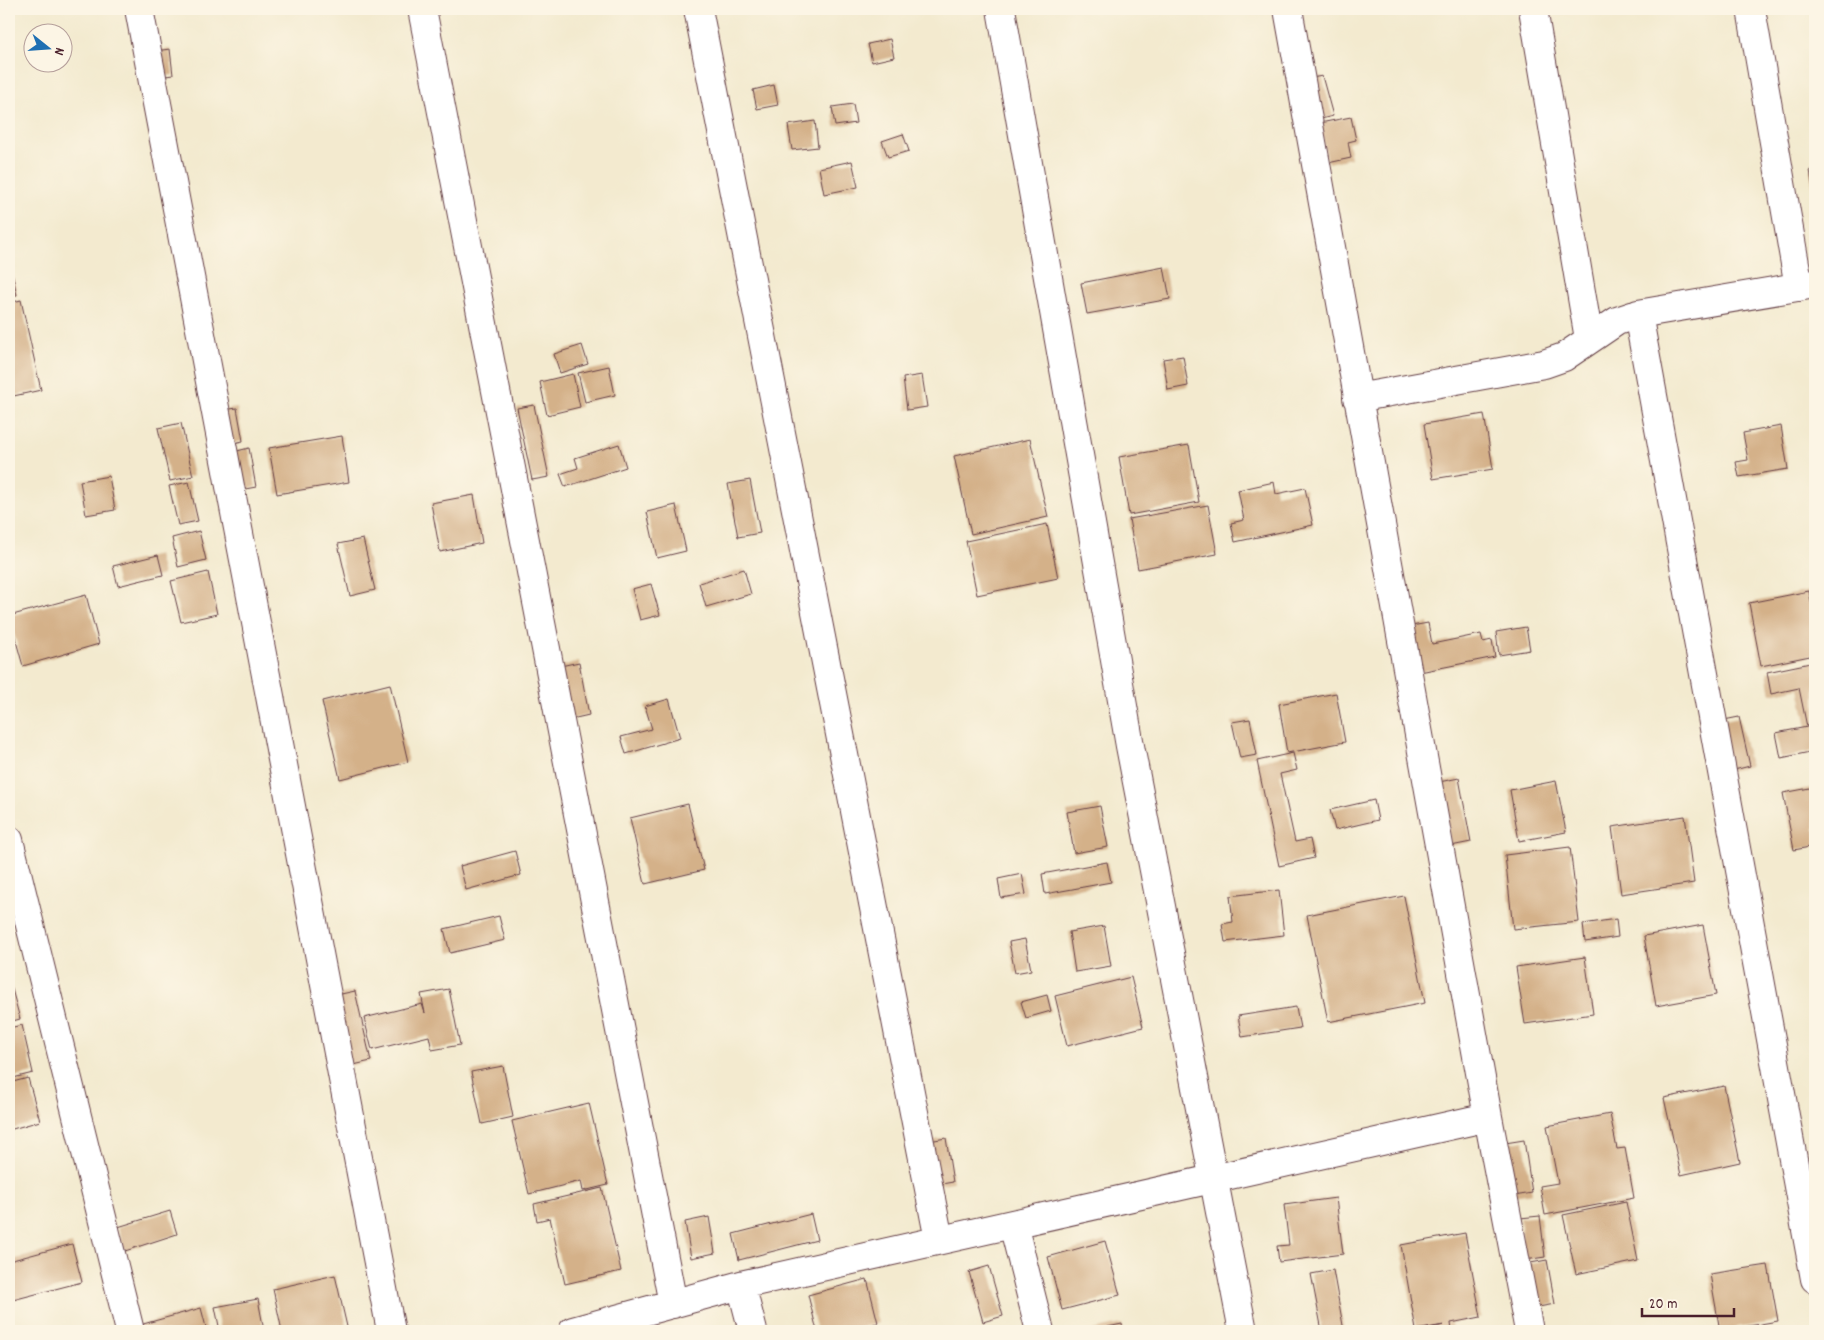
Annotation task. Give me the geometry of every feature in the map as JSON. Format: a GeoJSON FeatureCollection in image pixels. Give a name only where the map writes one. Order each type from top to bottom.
{"type":"FeatureCollection","features":[{"type":"Feature","properties":{"kind":"street"},"geometry":{"type":"LineString","coordinates":[[139,9],[391,1331]]}},
{"type":"Feature","properties":{"kind":"street"},"geometry":{"type":"LineString","coordinates":[[422,9],[673,1304]]}},
{"type":"Feature","properties":{"kind":"street"},"geometry":{"type":"LineString","coordinates":[[698,9],[939,1240]]}},
{"type":"Feature","properties":{"kind":"street"},"geometry":{"type":"LineString","coordinates":[[1001,9],[1130,746],[1244,1331]]}},
{"type":"Feature","properties":{"kind":"street"},"geometry":{"type":"LineString","coordinates":[[1288,9],[1488,1117],[1529,1331]]}},
{"type":"Feature","properties":{"kind":"street"},"geometry":{"type":"LineString","coordinates":[[1533,9],[1589,339]]}},
{"type":"Feature","properties":{"kind":"street"},"geometry":{"type":"LineString","coordinates":[[1357,398],[1544,364],[1564,357],[1617,321],[1638,314],[1807,285],[1751,9]]}},
{"type":"Feature","properties":{"kind":"street"},"geometry":{"type":"LineString","coordinates":[[1638,314],[1815,1279]]}},
{"type":"Feature","properties":{"kind":"street"},"geometry":{"type":"LineString","coordinates":[[9,840],[130,1331]]}},
{"type":"Feature","properties":{"kind":"street"},"geometry":{"type":"LineString","coordinates":[[572,1331],[741,1285],[1488,1117]]}},
{"type":"Feature","properties":{"kind":"street"},"geometry":{"type":"LineString","coordinates":[[1013,1224],[1040,1331]]}},
{"type":"Feature","properties":{"kind":"street"},"geometry":{"type":"LineString","coordinates":[[741,1285],[753,1331]]}},
{"type":"Feature","properties":{"kind":"building"},"geometry":{"type":"Polygon","coordinates":[[[890,39],[894,57],[872,62],[868,44],[890,39]]]}},
{"type":"Feature","properties":{"kind":"building"},"geometry":{"type":"Polygon","coordinates":[[[170,49],[173,75],[158,77],[155,51],[170,49]]]}},
{"type":"Feature","properties":{"kind":"building"},"geometry":{"type":"Polygon","coordinates":[[[1322,76],[1333,116],[1317,120],[1307,79],[1322,76]]]}},
{"type":"Feature","properties":{"kind":"building"},"geometry":{"type":"Polygon","coordinates":[[[774,85],[778,105],[757,109],[753,90],[774,85]]]}},
{"type":"Feature","properties":{"kind":"building"},"geometry":{"type":"Polygon","coordinates":[[[853,104],[856,123],[835,126],[832,107],[853,104]]]}},
{"type":"Feature","properties":{"kind":"building"},"geometry":{"type":"Polygon","coordinates":[[[1351,117],[1356,140],[1348,142],[1351,158],[1328,163],[1320,123],[1351,117]]]}},
{"type":"Feature","properties":{"kind":"building"},"geometry":{"type":"Polygon","coordinates":[[[815,121],[818,147],[792,150],[788,125],[815,121]]]}},
{"type":"Feature","properties":{"kind":"building"},"geometry":{"type":"Polygon","coordinates":[[[903,134],[909,151],[888,157],[882,141],[903,134]]]}},
{"type":"Feature","properties":{"kind":"building"},"geometry":{"type":"Polygon","coordinates":[[[852,161],[858,187],[824,194],[819,168],[852,161]]]}},
{"type":"Feature","properties":{"kind":"building"},"geometry":{"type":"Polygon","coordinates":[[[1815,169],[1815,195],[1814,195],[1810,170],[1815,169]]]}},
{"type":"Feature","properties":{"kind":"building"},"geometry":{"type":"Polygon","coordinates":[[[9,259],[17,295],[9,296],[9,259]]]}},
{"type":"Feature","properties":{"kind":"building"},"geometry":{"type":"Polygon","coordinates":[[[1164,267],[1170,299],[1087,314],[1081,283],[1164,267]]]}},
{"type":"Feature","properties":{"kind":"building"},"geometry":{"type":"Polygon","coordinates":[[[21,300],[41,390],[9,397],[9,303],[21,300]]]}},
{"type":"Feature","properties":{"kind":"building"},"geometry":{"type":"Polygon","coordinates":[[[582,345],[588,364],[560,373],[554,354],[582,345]]]}},
{"type":"Feature","properties":{"kind":"building"},"geometry":{"type":"Polygon","coordinates":[[[1183,356],[1188,386],[1168,390],[1163,359],[1183,356]]]}},
{"type":"Feature","properties":{"kind":"building"},"geometry":{"type":"Polygon","coordinates":[[[609,366],[615,395],[585,402],[578,373],[609,366]]]}},
{"type":"Feature","properties":{"kind":"building"},"geometry":{"type":"Polygon","coordinates":[[[573,374],[580,407],[547,415],[540,382],[573,374]]]}},
{"type":"Feature","properties":{"kind":"building"},"geometry":{"type":"Polygon","coordinates":[[[922,375],[927,407],[907,410],[903,378],[922,375]]]}},
{"type":"Feature","properties":{"kind":"building"},"geometry":{"type":"Polygon","coordinates":[[[534,405],[549,477],[532,480],[517,408],[534,405]]]}},
{"type":"Feature","properties":{"kind":"building"},"geometry":{"type":"Polygon","coordinates":[[[237,408],[243,441],[229,444],[223,410],[237,408]]]}},
{"type":"Feature","properties":{"kind":"building"},"geometry":{"type":"Polygon","coordinates":[[[1484,414],[1493,469],[1433,479],[1424,424],[1484,414]]]}},
{"type":"Feature","properties":{"kind":"building"},"geometry":{"type":"Polygon","coordinates":[[[181,423],[193,476],[170,481],[158,428],[181,423]]]}},
{"type":"Feature","properties":{"kind":"building"},"geometry":{"type":"Polygon","coordinates":[[[1781,426],[1788,469],[1739,477],[1736,462],[1748,460],[1743,433],[1781,426]]]}},
{"type":"Feature","properties":{"kind":"building"},"geometry":{"type":"Polygon","coordinates":[[[342,436],[349,482],[277,494],[269,448],[342,436]]]}},
{"type":"Feature","properties":{"kind":"building"},"geometry":{"type":"Polygon","coordinates":[[[1030,439],[1048,517],[971,534],[954,456],[1030,439]]]}},
{"type":"Feature","properties":{"kind":"building"},"geometry":{"type":"Polygon","coordinates":[[[619,444],[626,467],[565,487],[560,474],[578,468],[575,458],[619,444]]]}},
{"type":"Feature","properties":{"kind":"building"},"geometry":{"type":"Polygon","coordinates":[[[1189,445],[1199,502],[1129,515],[1119,457],[1189,445]]]}},
{"type":"Feature","properties":{"kind":"building"},"geometry":{"type":"Polygon","coordinates":[[[249,448],[256,487],[240,490],[233,452],[249,448]]]}},
{"type":"Feature","properties":{"kind":"building"},"geometry":{"type":"Polygon","coordinates":[[[109,476],[115,510],[86,515],[80,481],[109,476]]]}},
{"type":"Feature","properties":{"kind":"building"},"geometry":{"type":"Polygon","coordinates":[[[750,480],[760,533],[738,537],[728,484],[750,480]]]}},
{"type":"Feature","properties":{"kind":"building"},"geometry":{"type":"Polygon","coordinates":[[[189,482],[198,521],[178,525],[169,486],[189,482]]]}},
{"type":"Feature","properties":{"kind":"building"},"geometry":{"type":"Polygon","coordinates":[[[1274,482],[1276,494],[1305,488],[1313,525],[1235,542],[1231,523],[1244,520],[1238,490],[1274,482]]]}},
{"type":"Feature","properties":{"kind":"building"},"geometry":{"type":"Polygon","coordinates":[[[474,495],[482,543],[440,552],[431,503],[474,495]]]}},
{"type":"Feature","properties":{"kind":"building"},"geometry":{"type":"Polygon","coordinates":[[[676,505],[686,551],[657,558],[647,512],[676,505]]]}},
{"type":"Feature","properties":{"kind":"building"},"geometry":{"type":"Polygon","coordinates":[[[1208,505],[1217,554],[1138,569],[1129,519],[1208,505]]]}},
{"type":"Feature","properties":{"kind":"building"},"geometry":{"type":"Polygon","coordinates":[[[1047,524],[1058,578],[977,595],[966,541],[1047,524]]]}},
{"type":"Feature","properties":{"kind":"building"},"geometry":{"type":"Polygon","coordinates":[[[199,531],[206,560],[178,567],[172,538],[199,531]]]}},
{"type":"Feature","properties":{"kind":"building"},"geometry":{"type":"Polygon","coordinates":[[[363,539],[375,590],[350,596],[338,544],[363,539]]]}},
{"type":"Feature","properties":{"kind":"building"},"geometry":{"type":"Polygon","coordinates":[[[158,555],[163,575],[118,586],[113,566],[158,555]]]}},
{"type":"Feature","properties":{"kind":"building"},"geometry":{"type":"Polygon","coordinates":[[[744,569],[751,594],[706,607],[699,583],[744,569]]]}},
{"type":"Feature","properties":{"kind":"building"},"geometry":{"type":"Polygon","coordinates":[[[208,572],[217,614],[181,622],[171,581],[208,572]]]}},
{"type":"Feature","properties":{"kind":"building"},"geometry":{"type":"Polygon","coordinates":[[[651,584],[660,615],[640,620],[632,589],[651,584]]]}},
{"type":"Feature","properties":{"kind":"building"},"geometry":{"type":"Polygon","coordinates":[[[1809,591],[1815,622],[1815,655],[1761,666],[1749,603],[1809,591]]]}},
{"type":"Feature","properties":{"kind":"building"},"geometry":{"type":"Polygon","coordinates":[[[86,595],[99,644],[23,666],[9,616],[86,595]]]}},
{"type":"Feature","properties":{"kind":"building"},"geometry":{"type":"Polygon","coordinates":[[[1428,623],[1432,644],[1481,634],[1483,642],[1492,640],[1495,657],[1415,673],[1406,627],[1428,623]]]}},
{"type":"Feature","properties":{"kind":"building"},"geometry":{"type":"Polygon","coordinates":[[[1526,627],[1530,650],[1499,655],[1496,632],[1526,627]]]}},
{"type":"Feature","properties":{"kind":"building"},"geometry":{"type":"Polygon","coordinates":[[[579,662],[589,715],[567,720],[556,667],[579,662]]]}},
{"type":"Feature","properties":{"kind":"building"},"geometry":{"type":"Polygon","coordinates":[[[1815,662],[1815,751],[1781,758],[1776,733],[1807,727],[1799,688],[1771,694],[1767,672],[1815,662]]]}},
{"type":"Feature","properties":{"kind":"building"},"geometry":{"type":"Polygon","coordinates":[[[390,684],[408,762],[340,779],[322,701],[390,684]]]}},
{"type":"Feature","properties":{"kind":"building"},"geometry":{"type":"Polygon","coordinates":[[[1336,693],[1345,742],[1287,753],[1279,704],[1336,693]]]}},
{"type":"Feature","properties":{"kind":"building"},"geometry":{"type":"Polygon","coordinates":[[[669,699],[680,738],[626,754],[621,737],[652,729],[645,706],[669,699]]]}},
{"type":"Feature","properties":{"kind":"building"},"geometry":{"type":"Polygon","coordinates":[[[1739,717],[1750,766],[1730,771],[1719,721],[1739,717]]]}},
{"type":"Feature","properties":{"kind":"building"},"geometry":{"type":"Polygon","coordinates":[[[1250,719],[1257,755],[1240,758],[1232,722],[1250,719]]]}},
{"type":"Feature","properties":{"kind":"building"},"geometry":{"type":"Polygon","coordinates":[[[1293,753],[1297,770],[1280,774],[1295,842],[1310,839],[1314,858],[1279,866],[1257,761],[1293,753]]]}},
{"type":"Feature","properties":{"kind":"building"},"geometry":{"type":"Polygon","coordinates":[[[1459,778],[1471,842],[1451,846],[1439,782],[1459,778]]]}},
{"type":"Feature","properties":{"kind":"building"},"geometry":{"type":"Polygon","coordinates":[[[1556,781],[1566,832],[1519,841],[1510,790],[1556,781]]]}},
{"type":"Feature","properties":{"kind":"building"},"geometry":{"type":"Polygon","coordinates":[[[1815,787],[1815,846],[1794,850],[1783,793],[1815,787]]]}},
{"type":"Feature","properties":{"kind":"building"},"geometry":{"type":"Polygon","coordinates":[[[1374,800],[1378,820],[1335,830],[1330,810],[1374,800]]]}},
{"type":"Feature","properties":{"kind":"building"},"geometry":{"type":"Polygon","coordinates":[[[688,804],[704,870],[645,884],[630,818],[688,804]]]}},
{"type":"Feature","properties":{"kind":"building"},"geometry":{"type":"Polygon","coordinates":[[[1100,806],[1108,847],[1074,853],[1067,812],[1100,806]]]}},
{"type":"Feature","properties":{"kind":"building"},"geometry":{"type":"Polygon","coordinates":[[[1685,816],[1694,883],[1621,894],[1612,827],[1685,816]]]}},
{"type":"Feature","properties":{"kind":"building"},"geometry":{"type":"Polygon","coordinates":[[[1570,847],[1579,922],[1513,929],[1505,855],[1570,847]]]}},
{"type":"Feature","properties":{"kind":"building"},"geometry":{"type":"Polygon","coordinates":[[[515,851],[521,875],[466,890],[460,866],[515,851]]]}},
{"type":"Feature","properties":{"kind":"building"},"geometry":{"type":"Polygon","coordinates":[[[1107,862],[1111,882],[1045,894],[1042,874],[1107,862]]]}},
{"type":"Feature","properties":{"kind":"building"},"geometry":{"type":"Polygon","coordinates":[[[1022,874],[1026,894],[1001,898],[998,879],[1022,874]]]}},
{"type":"Feature","properties":{"kind":"building"},"geometry":{"type":"Polygon","coordinates":[[[1279,890],[1284,935],[1225,942],[1222,924],[1233,922],[1230,896],[1279,890]]]}},
{"type":"Feature","properties":{"kind":"building"},"geometry":{"type":"Polygon","coordinates":[[[1404,896],[1425,1003],[1328,1022],[1307,915],[1404,896]]]}},
{"type":"Feature","properties":{"kind":"building"},"geometry":{"type":"Polygon","coordinates":[[[499,916],[505,940],[450,953],[444,929],[499,916]]]}},
{"type":"Feature","properties":{"kind":"building"},"geometry":{"type":"Polygon","coordinates":[[[1616,919],[1618,937],[1585,942],[1583,924],[1616,919]]]}},
{"type":"Feature","properties":{"kind":"building"},"geometry":{"type":"Polygon","coordinates":[[[1703,925],[1716,995],[1656,1006],[1644,936],[1703,925]]]}},
{"type":"Feature","properties":{"kind":"building"},"geometry":{"type":"Polygon","coordinates":[[[1104,926],[1111,966],[1075,972],[1069,932],[1104,926]]]}},
{"type":"Feature","properties":{"kind":"building"},"geometry":{"type":"Polygon","coordinates":[[[1025,939],[1031,970],[1015,973],[1009,942],[1025,939]]]}},
{"type":"Feature","properties":{"kind":"building"},"geometry":{"type":"Polygon","coordinates":[[[1585,957],[1593,1014],[1525,1024],[1516,967],[1585,957]]]}},
{"type":"Feature","properties":{"kind":"building"},"geometry":{"type":"Polygon","coordinates":[[[1131,977],[1143,1027],[1067,1046],[1055,996],[1131,977]]]}},
{"type":"Feature","properties":{"kind":"building"},"geometry":{"type":"Polygon","coordinates":[[[9,978],[20,1019],[9,1022],[9,978]]]}},
{"type":"Feature","properties":{"kind":"building"},"geometry":{"type":"Polygon","coordinates":[[[449,989],[460,1045],[432,1050],[429,1036],[372,1050],[364,1018],[422,1004],[425,1013],[421,994],[449,989]]]}},
{"type":"Feature","properties":{"kind":"building"},"geometry":{"type":"Polygon","coordinates":[[[355,991],[371,1061],[349,1066],[332,996],[355,991]]]}},
{"type":"Feature","properties":{"kind":"building"},"geometry":{"type":"Polygon","coordinates":[[[1047,995],[1051,1011],[1026,1018],[1021,1002],[1047,995]]]}},
{"type":"Feature","properties":{"kind":"building"},"geometry":{"type":"Polygon","coordinates":[[[1296,1007],[1300,1028],[1242,1037],[1238,1016],[1296,1007]]]}},
{"type":"Feature","properties":{"kind":"building"},"geometry":{"type":"Polygon","coordinates":[[[22,1025],[33,1073],[9,1079],[9,1028],[22,1025]]]}},
{"type":"Feature","properties":{"kind":"building"},"geometry":{"type":"Polygon","coordinates":[[[503,1066],[513,1117],[482,1124],[471,1072],[503,1066]]]}},
{"type":"Feature","properties":{"kind":"building"},"geometry":{"type":"Polygon","coordinates":[[[28,1078],[40,1121],[9,1130],[9,1083],[28,1078]]]}},
{"type":"Feature","properties":{"kind":"building"},"geometry":{"type":"Polygon","coordinates":[[[1724,1086],[1740,1162],[1681,1175],[1664,1098],[1724,1086]]]}},
{"type":"Feature","properties":{"kind":"building"},"geometry":{"type":"Polygon","coordinates":[[[589,1103],[608,1185],[583,1191],[581,1181],[529,1194],[512,1121],[589,1103]]]}},
{"type":"Feature","properties":{"kind":"building"},"geometry":{"type":"Polygon","coordinates":[[[1610,1114],[1617,1149],[1625,1148],[1634,1198],[1545,1215],[1540,1186],[1558,1183],[1547,1126],[1610,1114]]]}},
{"type":"Feature","properties":{"kind":"building"},"geometry":{"type":"Polygon","coordinates":[[[946,1138],[953,1182],[936,1185],[929,1141],[946,1138]]]}},
{"type":"Feature","properties":{"kind":"building"},"geometry":{"type":"Polygon","coordinates":[[[1524,1140],[1532,1193],[1508,1197],[1499,1144],[1524,1140]]]}},
{"type":"Feature","properties":{"kind":"building"},"geometry":{"type":"Polygon","coordinates":[[[602,1188],[621,1271],[565,1284],[550,1218],[537,1221],[534,1204],[602,1188]]]}},
{"type":"Feature","properties":{"kind":"building"},"geometry":{"type":"Polygon","coordinates":[[[1336,1198],[1343,1254],[1279,1262],[1277,1246],[1289,1245],[1284,1205],[1336,1198]]]}},
{"type":"Feature","properties":{"kind":"building"},"geometry":{"type":"Polygon","coordinates":[[[1626,1202],[1638,1261],[1576,1274],[1563,1215],[1626,1202]]]}},
{"type":"Feature","properties":{"kind":"building"},"geometry":{"type":"Polygon","coordinates":[[[170,1211],[177,1234],[125,1251],[118,1227],[170,1211]]]}},
{"type":"Feature","properties":{"kind":"building"},"geometry":{"type":"Polygon","coordinates":[[[811,1214],[817,1240],[739,1260],[733,1234],[811,1214]]]}},
{"type":"Feature","properties":{"kind":"building"},"geometry":{"type":"Polygon","coordinates":[[[1540,1216],[1545,1257],[1525,1260],[1520,1218],[1540,1216]]]}},
{"type":"Feature","properties":{"kind":"building"},"geometry":{"type":"Polygon","coordinates":[[[709,1217],[715,1253],[691,1258],[685,1222],[709,1217]]]}},
{"type":"Feature","properties":{"kind":"building"},"geometry":{"type":"Polygon","coordinates":[[[1465,1233],[1481,1317],[1451,1323],[1452,1331],[1417,1331],[1444,1325],[1416,1330],[1401,1245],[1465,1233]]]}},
{"type":"Feature","properties":{"kind":"building"},"geometry":{"type":"Polygon","coordinates":[[[1105,1241],[1120,1295],[1062,1310],[1048,1257],[1105,1241]]]}},
{"type":"Feature","properties":{"kind":"building"},"geometry":{"type":"Polygon","coordinates":[[[72,1244],[82,1282],[9,1301],[9,1261],[72,1244]]]}},
{"type":"Feature","properties":{"kind":"building"},"geometry":{"type":"Polygon","coordinates":[[[1547,1260],[1555,1304],[1533,1308],[1525,1264],[1547,1260]]]}},
{"type":"Feature","properties":{"kind":"building"},"geometry":{"type":"Polygon","coordinates":[[[1768,1265],[1778,1321],[1720,1331],[1710,1274],[1768,1265]]]}},
{"type":"Feature","properties":{"kind":"building"},"geometry":{"type":"Polygon","coordinates":[[[989,1266],[1003,1316],[983,1322],[969,1272],[989,1266]]]}},
{"type":"Feature","properties":{"kind":"building"},"geometry":{"type":"Polygon","coordinates":[[[1333,1270],[1344,1331],[1322,1331],[1311,1274],[1333,1270]]]}},
{"type":"Feature","properties":{"kind":"building"},"geometry":{"type":"Polygon","coordinates":[[[335,1275],[348,1331],[282,1331],[273,1289],[335,1275]]]}},
{"type":"Feature","properties":{"kind":"building"},"geometry":{"type":"Polygon","coordinates":[[[867,1279],[878,1323],[846,1331],[817,1331],[808,1295],[867,1279]]]}},
{"type":"Feature","properties":{"kind":"building"},"geometry":{"type":"Polygon","coordinates":[[[258,1299],[264,1331],[220,1331],[215,1307],[258,1299]]]}},
{"type":"Feature","properties":{"kind":"building"},"geometry":{"type":"Polygon","coordinates":[[[201,1308],[207,1331],[137,1331],[136,1326],[201,1308]]]}},
{"type":"Feature","properties":{"kind":"building"},"geometry":{"type":"Polygon","coordinates":[[[1122,1324],[1123,1331],[1093,1331],[1093,1330],[1122,1324]]]}}]}
